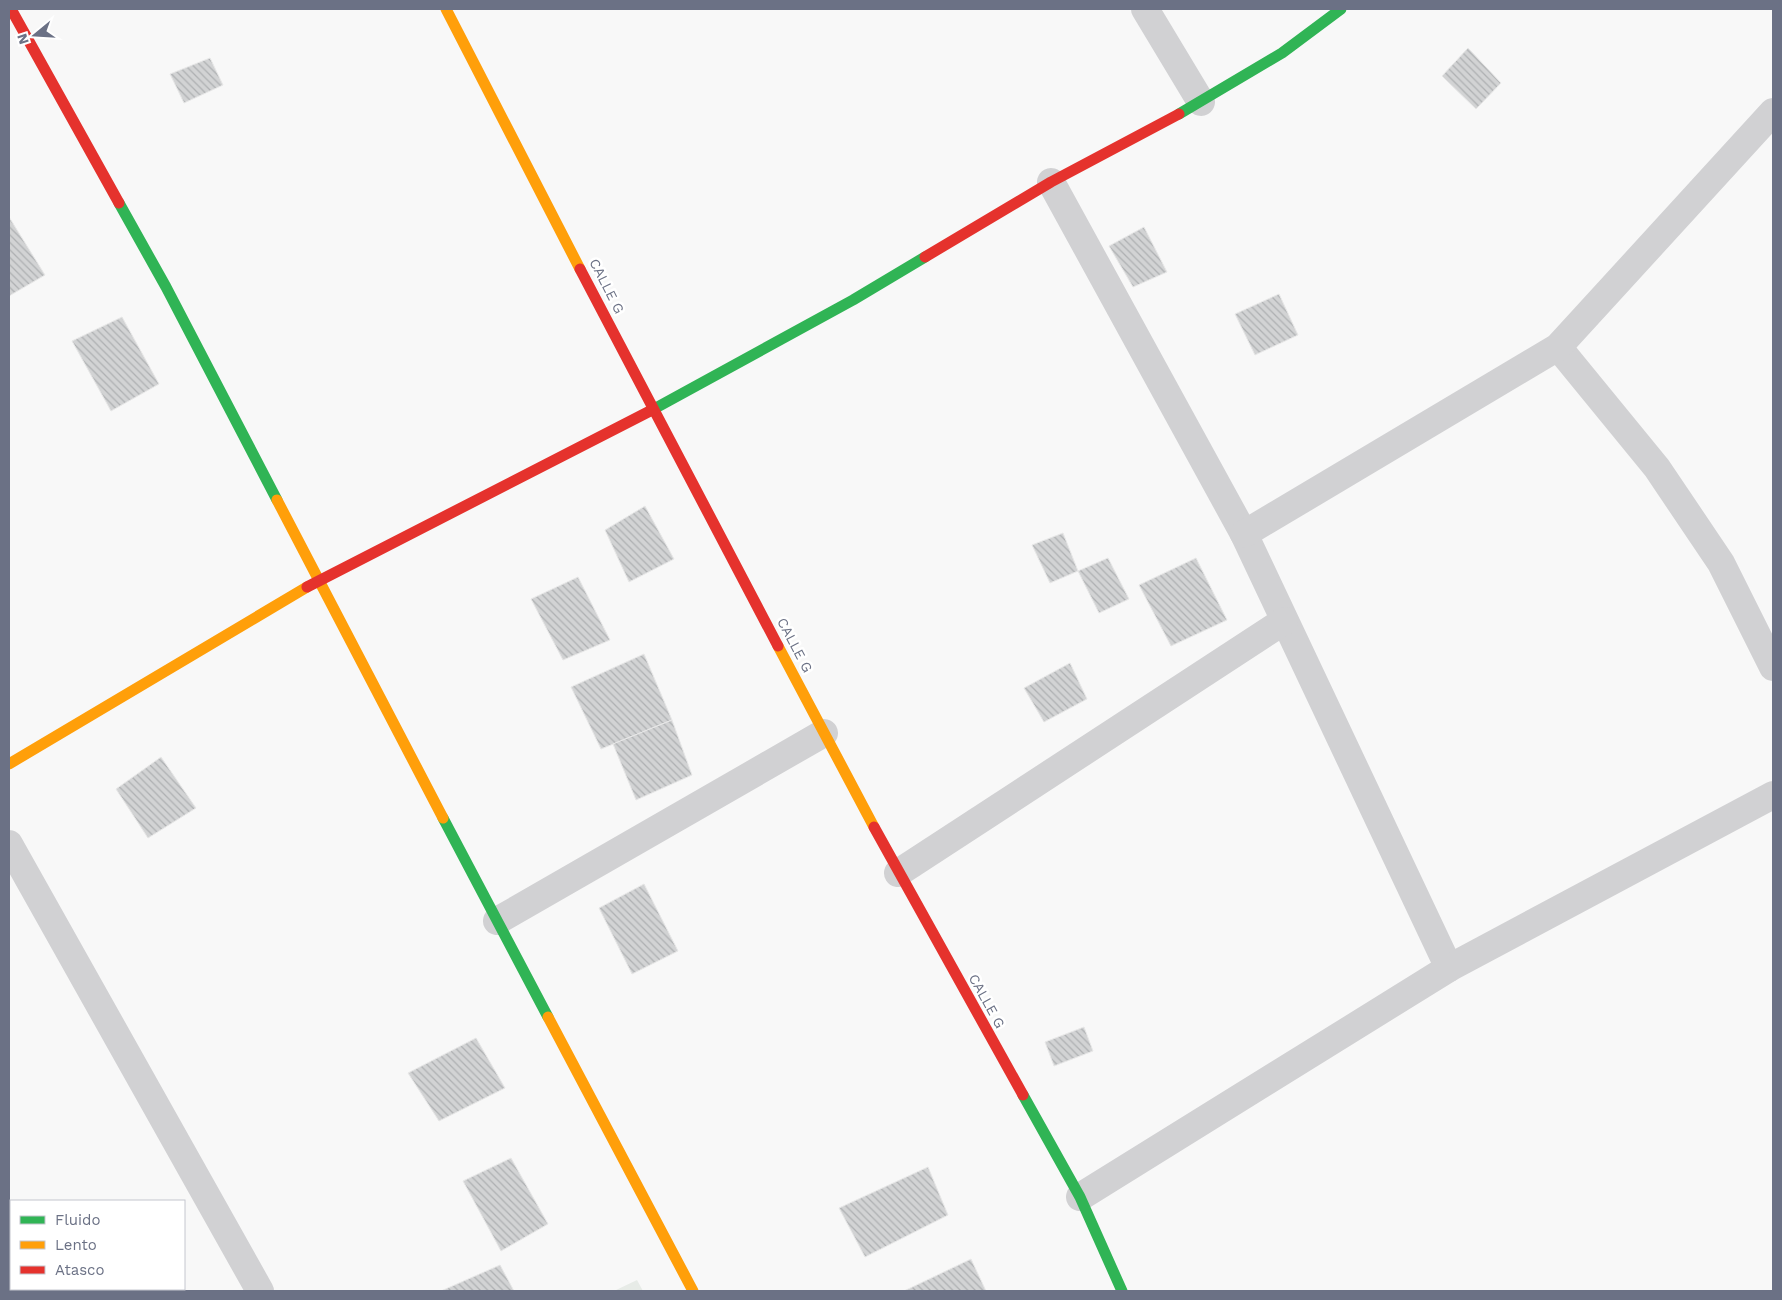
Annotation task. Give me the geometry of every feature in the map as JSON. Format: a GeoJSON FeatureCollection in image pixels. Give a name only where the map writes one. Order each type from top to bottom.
{"type":"FeatureCollection","features":[{"type":"Feature","properties":{"kind":"street"},"geometry":{"type":"LineString","coordinates":[[11,9],[166,288],[693,1291]]}},
{"type":"Feature","properties":{"kind":"street","name":"CALLE G"},"geometry":{"type":"LineString","coordinates":[[446,9],[653,409],[898,873],[1080,1197],[1122,1291]]}},
{"type":"Feature","properties":{"kind":"street"},"geometry":{"type":"LineString","coordinates":[[1145,9],[1201,102]]}},
{"type":"Feature","properties":{"kind":"street"},"geometry":{"type":"LineString","coordinates":[[9,764],[318,580],[653,409],[853,300],[1051,182],[1201,102],[1282,53],[1341,9]]}},
{"type":"Feature","properties":{"kind":"street"},"geometry":{"type":"LineString","coordinates":[[1244,534],[1558,347],[1773,112]]}},
{"type":"Feature","properties":{"kind":"street"},"geometry":{"type":"LineString","coordinates":[[1051,182],[1244,534],[1449,968]]}},
{"type":"Feature","properties":{"kind":"street"},"geometry":{"type":"LineString","coordinates":[[1558,347],[1662,476],[1721,563],[1773,667]]}},
{"type":"Feature","properties":{"kind":"street"},"geometry":{"type":"LineString","coordinates":[[898,873],[1284,621]]}},
{"type":"Feature","properties":{"kind":"street"},"geometry":{"type":"LineString","coordinates":[[497,921],[824,733]]}},
{"type":"Feature","properties":{"kind":"street"},"geometry":{"type":"LineString","coordinates":[[1080,1197],[1449,968],[1773,795]]}},
{"type":"Feature","properties":{"kind":"street"},"geometry":{"type":"LineString","coordinates":[[9,844],[260,1291]]}},
{"type":"Feature","properties":{"kind":"shaded area"},"geometry":{"type":"Polygon","coordinates":[[[637,1280],[643,1291],[614,1291],[637,1280]]]}},
{"type":"Feature","properties":{"kind":"building"},"geometry":{"type":"Polygon","coordinates":[[[1468,48],[1501,83],[1476,109],[1442,76],[1468,48]]]}},
{"type":"Feature","properties":{"kind":"building"},"geometry":{"type":"Polygon","coordinates":[[[210,58],[223,85],[184,103],[170,74],[210,58]]]}},
{"type":"Feature","properties":{"kind":"building"},"geometry":{"type":"Polygon","coordinates":[[[9,217],[45,275],[9,296],[9,217]]]}},
{"type":"Feature","properties":{"kind":"building"},"geometry":{"type":"Polygon","coordinates":[[[1144,227],[1167,272],[1133,287],[1109,246],[1144,227]]]}},
{"type":"Feature","properties":{"kind":"building"},"geometry":{"type":"Polygon","coordinates":[[[1279,294],[1298,335],[1255,355],[1235,314],[1279,294]]]}},
{"type":"Feature","properties":{"kind":"building"},"geometry":{"type":"Polygon","coordinates":[[[122,317],[159,384],[111,411],[72,341],[122,317]]]}},
{"type":"Feature","properties":{"kind":"building"},"geometry":{"type":"Polygon","coordinates":[[[645,506],[674,559],[629,582],[605,530],[645,506]]]}},
{"type":"Feature","properties":{"kind":"building"},"geometry":{"type":"Polygon","coordinates":[[[1063,533],[1078,571],[1050,583],[1032,545],[1063,533]]]}},
{"type":"Feature","properties":{"kind":"building"},"geometry":{"type":"Polygon","coordinates":[[[1108,558],[1129,599],[1099,613],[1078,571],[1108,558]]]}},
{"type":"Feature","properties":{"kind":"building"},"geometry":{"type":"Polygon","coordinates":[[[1196,558],[1227,620],[1171,646],[1139,585],[1196,558]]]}},
{"type":"Feature","properties":{"kind":"building"},"geometry":{"type":"Polygon","coordinates":[[[578,577],[610,640],[563,660],[531,599],[578,577]]]}},
{"type":"Feature","properties":{"kind":"building"},"geometry":{"type":"Polygon","coordinates":[[[644,654],[672,720],[601,749],[571,687],[644,654]]]}},
{"type":"Feature","properties":{"kind":"building"},"geometry":{"type":"Polygon","coordinates":[[[1070,663],[1087,699],[1044,722],[1024,688],[1070,663]]]}},
{"type":"Feature","properties":{"kind":"building"},"geometry":{"type":"Polygon","coordinates":[[[672,720],[692,775],[636,800],[613,744],[672,720]]]}},
{"type":"Feature","properties":{"kind":"building"},"geometry":{"type":"Polygon","coordinates":[[[161,757],[196,808],[148,838],[116,789],[161,757]]]}},
{"type":"Feature","properties":{"kind":"building"},"geometry":{"type":"Polygon","coordinates":[[[644,884],[678,951],[632,974],[599,908],[644,884]]]}},
{"type":"Feature","properties":{"kind":"building"},"geometry":{"type":"Polygon","coordinates":[[[1084,1027],[1093,1051],[1054,1066],[1045,1042],[1084,1027]]]}},
{"type":"Feature","properties":{"kind":"building"},"geometry":{"type":"Polygon","coordinates":[[[476,1038],[505,1088],[439,1121],[408,1073],[476,1038]]]}},
{"type":"Feature","properties":{"kind":"building"},"geometry":{"type":"Polygon","coordinates":[[[511,1158],[548,1224],[501,1251],[463,1181],[511,1158]]]}},
{"type":"Feature","properties":{"kind":"building"},"geometry":{"type":"Polygon","coordinates":[[[928,1167],[948,1215],[865,1257],[839,1208],[928,1167]]]}},
{"type":"Feature","properties":{"kind":"building"},"geometry":{"type":"Polygon","coordinates":[[[971,1259],[986,1291],[904,1291],[971,1259]]]}},
{"type":"Feature","properties":{"kind":"building"},"geometry":{"type":"Polygon","coordinates":[[[500,1265],[514,1291],[441,1291],[500,1265]]]}},
{"type":"Feature","properties":{"kind":"traffic: fast"},"geometry":{"type":"LineString","coordinates":[[1179,114],[1282,53],[1341,9]]}},
{"type":"Feature","properties":{"kind":"traffic: fast"},"geometry":{"type":"LineString","coordinates":[[119,203],[166,287],[277,500]]}},
{"type":"Feature","properties":{"kind":"traffic: fast"},"geometry":{"type":"LineString","coordinates":[[652,410],[853,300],[925,257]]}},
{"type":"Feature","properties":{"kind":"traffic: fast"},"geometry":{"type":"LineString","coordinates":[[443,818],[548,1017]]}},
{"type":"Feature","properties":{"kind":"traffic: fast"},"geometry":{"type":"LineString","coordinates":[[1023,1095],[1080,1197],[1122,1291]]}},
{"type":"Feature","properties":{"kind":"traffic: slow"},"geometry":{"type":"LineString","coordinates":[[446,9],[580,269]]}},
{"type":"Feature","properties":{"kind":"traffic: slow"},"geometry":{"type":"LineString","coordinates":[[277,500],[443,818]]}},
{"type":"Feature","properties":{"kind":"traffic: slow"},"geometry":{"type":"LineString","coordinates":[[9,764],[307,587]]}},
{"type":"Feature","properties":{"kind":"traffic: slow"},"geometry":{"type":"LineString","coordinates":[[778,646],[874,827]]}},
{"type":"Feature","properties":{"kind":"traffic: slow"},"geometry":{"type":"LineString","coordinates":[[548,1017],[693,1291]]}},
{"type":"Feature","properties":{"kind":"traffic: jam"},"geometry":{"type":"LineString","coordinates":[[11,9],[119,203]]}},
{"type":"Feature","properties":{"kind":"traffic: jam"},"geometry":{"type":"LineString","coordinates":[[925,257],[1051,182],[1179,114]]}},
{"type":"Feature","properties":{"kind":"traffic: jam"},"geometry":{"type":"LineString","coordinates":[[580,269],[778,646]]}},
{"type":"Feature","properties":{"kind":"traffic: jam"},"geometry":{"type":"LineString","coordinates":[[307,587],[652,410]]}},
{"type":"Feature","properties":{"kind":"traffic: jam"},"geometry":{"type":"LineString","coordinates":[[874,827],[1023,1095]]}}]}
